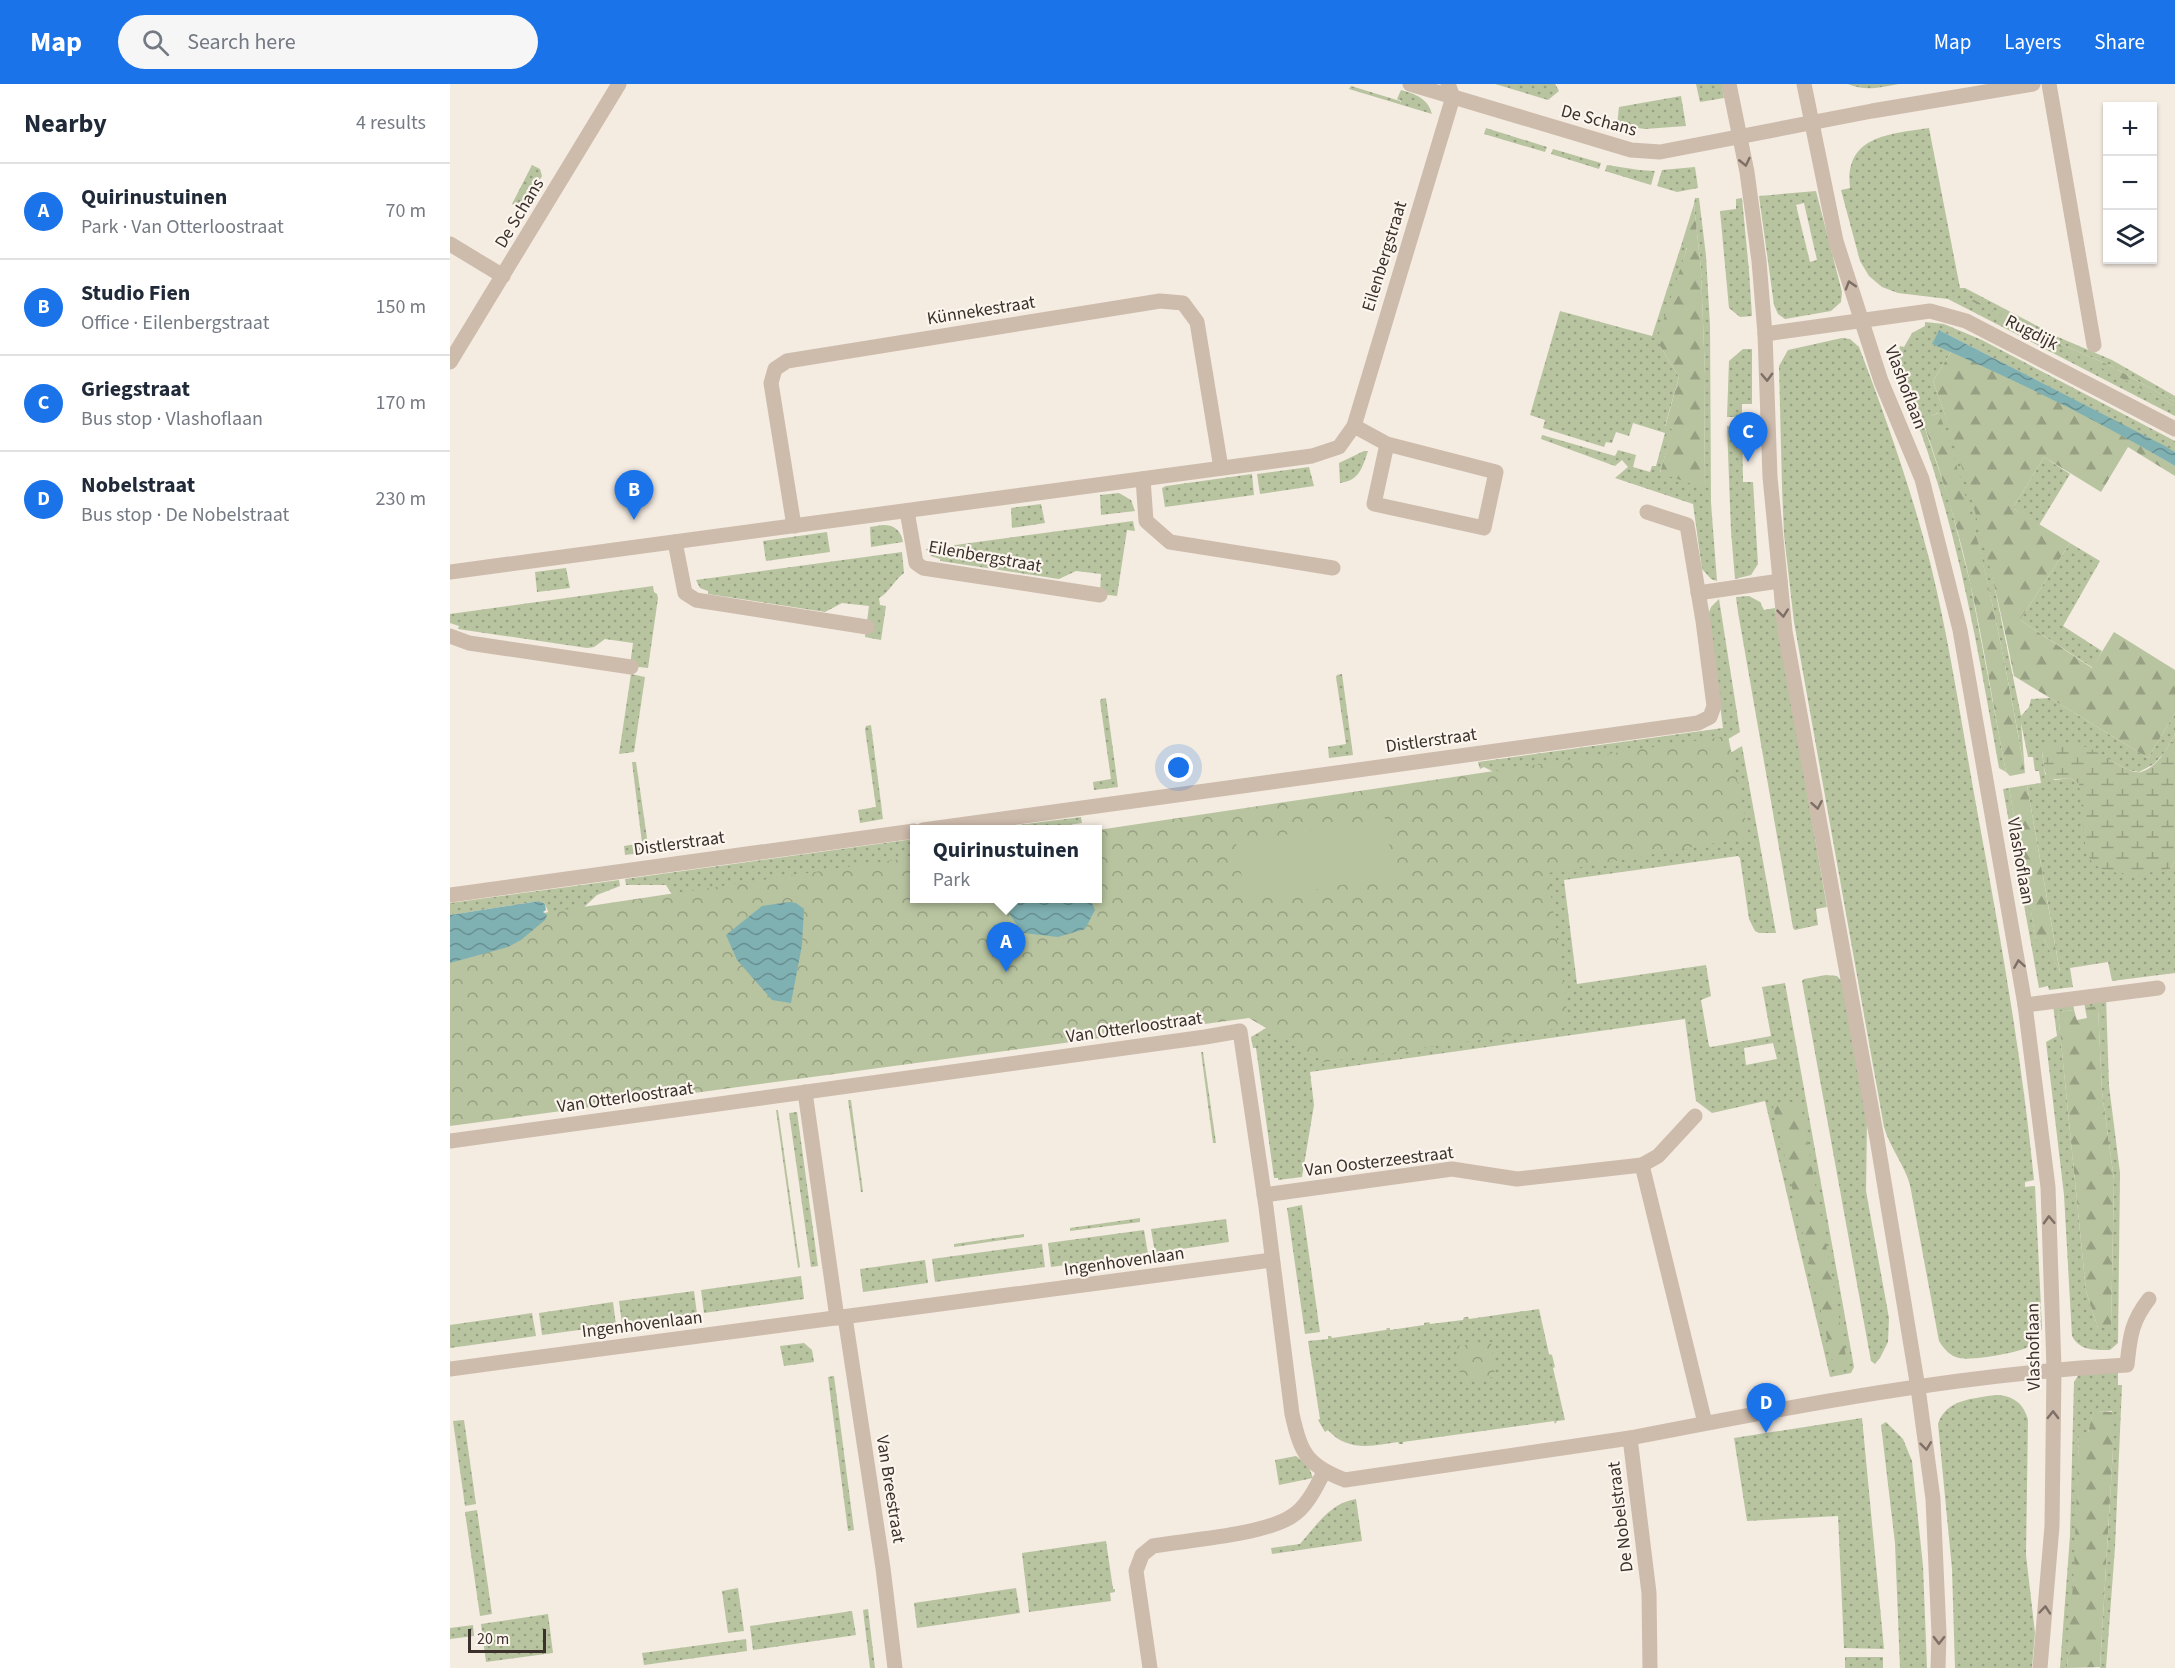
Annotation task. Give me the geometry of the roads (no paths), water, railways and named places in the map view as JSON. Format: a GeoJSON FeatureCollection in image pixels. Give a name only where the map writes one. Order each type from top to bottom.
{"type":"FeatureCollection","features":[{"type":"Feature","properties":{"kind":"street","name":"De Schans"},"geometry":{"type":"LineString","coordinates":[[450,362],[619,84]]}},
{"type":"Feature","properties":{"kind":"street","name":"De Schans"},"geometry":{"type":"LineString","coordinates":[[1410,84],[1450,91],[1631,150],[1660,152],[2003,86],[2033,84]]}},
{"type":"Feature","properties":{"kind":"street"},"geometry":{"type":"LineString","coordinates":[[1729,84],[1747,172],[1759,261],[1765,334],[1770,477],[1787,643],[1877,1139],[1918,1388],[1933,1499],[1939,1634],[1938,1668]]}},
{"type":"Feature","properties":{"kind":"street","name":"Vlashoflaan"},"geometry":{"type":"LineString","coordinates":[[1804,84],[1836,241],[1881,381],[1922,478],[1960,630],[2025,1005],[2048,1187],[2054,1369],[2052,1526],[2040,1668]]}},
{"type":"Feature","properties":{"kind":"street"},"geometry":{"type":"LineString","coordinates":[[2049,84],[2094,345]]}},
{"type":"Feature","properties":{"kind":"street","name":"Eilenbergstraat"},"geometry":{"type":"LineString","coordinates":[[450,572],[1312,456],[1339,447],[1354,426],[1450,91]]}},
{"type":"Feature","properties":{"kind":"street"},"geometry":{"type":"LineString","coordinates":[[450,244],[503,276]]}},
{"type":"Feature","properties":{"kind":"street","name":"Künnekestraat"},"geometry":{"type":"LineString","coordinates":[[794,526],[771,383],[775,369],[787,361],[1160,302],[1183,303],[1197,322],[1221,468]]}},
{"type":"Feature","properties":{"kind":"street","name":"Rugdijk"},"geometry":{"type":"LineString","coordinates":[[1765,334],[1930,311],[1966,321],[2175,429]]}},
{"type":"Feature","properties":{"kind":"street"},"geometry":{"type":"LineString","coordinates":[[1354,426],[1387,444],[1496,472],[1484,528],[1374,504],[1387,444]]}},
{"type":"Feature","properties":{"kind":"street"},"geometry":{"type":"LineString","coordinates":[[1143,479],[1146,521],[1170,542],[1333,568]]}},
{"type":"Feature","properties":{"kind":"street","name":"Eilenbergstraat"},"geometry":{"type":"LineString","coordinates":[[907,511],[916,563],[923,568],[1100,595]]}},
{"type":"Feature","properties":{"kind":"street","name":"Distlerstraat"},"geometry":{"type":"LineString","coordinates":[[959,825],[1698,723],[1710,717],[1714,706],[1687,525],[1647,512]]}},
{"type":"Feature","properties":{"kind":"street"},"geometry":{"type":"LineString","coordinates":[[675,542],[685,593],[696,600],[867,627]]}},
{"type":"Feature","properties":{"kind":"street"},"geometry":{"type":"LineString","coordinates":[[1698,593],[1780,581]]}},
{"type":"Feature","properties":{"kind":"street"},"geometry":{"type":"LineString","coordinates":[[450,636],[469,643],[631,667]]}},
{"type":"Feature","properties":{"kind":"street","name":"Distlerstraat"},"geometry":{"type":"LineString","coordinates":[[450,895],[910,832]]}},
{"type":"Feature","properties":{"kind":"street"},"geometry":{"type":"LineString","coordinates":[[2025,1005],[2158,988]]}},
{"type":"Feature","properties":{"kind":"street","name":"Van Otterloostraat"},"geometry":{"type":"LineString","coordinates":[[450,1141],[1240,1031],[1272,1260]]}},
{"type":"Feature","properties":{"kind":"street"},"geometry":{"type":"LineString","coordinates":[[805,1092],[841,1318]]}},
{"type":"Feature","properties":{"kind":"street","name":"Van Oosterzeestraat"},"geometry":{"type":"LineString","coordinates":[[1264,1195],[1452,1169],[1518,1179],[1642,1165],[1658,1156],[1695,1116]]}},
{"type":"Feature","properties":{"kind":"street"},"geometry":{"type":"LineString","coordinates":[[1642,1165],[1705,1423]]}},
{"type":"Feature","properties":{"kind":"street"},"geometry":{"type":"LineString","coordinates":[[1272,1260],[1296,1429],[1305,1455],[1324,1472],[1345,1480],[1630,1438]]}},
{"type":"Feature","properties":{"kind":"street","name":"Ingenhovenlaan"},"geometry":{"type":"LineString","coordinates":[[450,1369],[1272,1260]]}},
{"type":"Feature","properties":{"kind":"street","name":"De Nobelstraat"},"geometry":{"type":"LineString","coordinates":[[1650,1668],[1648,1593],[1630,1438],[1705,1423],[1918,1388],[2054,1369],[2127,1365],[2130,1336],[2137,1314],[2148,1299]]}},
{"type":"Feature","properties":{"kind":"street","name":"Van Breestraat"},"geometry":{"type":"LineString","coordinates":[[841,1318],[883,1568],[895,1668]]}},
{"type":"Feature","properties":{"kind":"street"},"geometry":{"type":"LineString","coordinates":[[1150,1668],[1136,1571],[1142,1556],[1153,1546],[1265,1529],[1293,1516],[1313,1493],[1324,1472]]}},
{"type":"Feature","properties":{"kind":"water"},"geometry":{"type":"Polygon","coordinates":[[[1939,330],[2165,446],[2175,452],[2175,466],[2056,401],[1932,344],[1939,330]]]}},
{"type":"Feature","properties":{"kind":"water"},"geometry":{"type":"Polygon","coordinates":[[[539,901],[545,904],[546,910],[543,912],[547,915],[545,920],[521,940],[508,947],[450,963],[450,915],[539,901]]]}},
{"type":"Feature","properties":{"kind":"water"},"geometry":{"type":"Polygon","coordinates":[[[796,903],[804,909],[802,945],[791,1003],[772,1000],[737,960],[726,935],[762,906],[796,903]]]}},
{"type":"Feature","properties":{"kind":"water"},"geometry":{"type":"Polygon","coordinates":[[[1011,903],[1092,903],[1095,910],[1085,929],[1058,937],[1023,933],[1009,914],[1011,903]]]}},
{"type":"Feature","properties":{"kind":"place","name":"Griegstraat"},"geometry":{"type":"Point","coordinates":[1748,462]}},
{"type":"Feature","properties":{"kind":"place","name":"Studio Fien"},"geometry":{"type":"Point","coordinates":[634,520]}},
{"type":"Feature","properties":{"kind":"place","name":"Quirinustuinen"},"geometry":{"type":"Point","coordinates":[1006,972]}},
{"type":"Feature","properties":{"kind":"place","name":"Nobelstraat"},"geometry":{"type":"Point","coordinates":[1766,1433]}}]}
